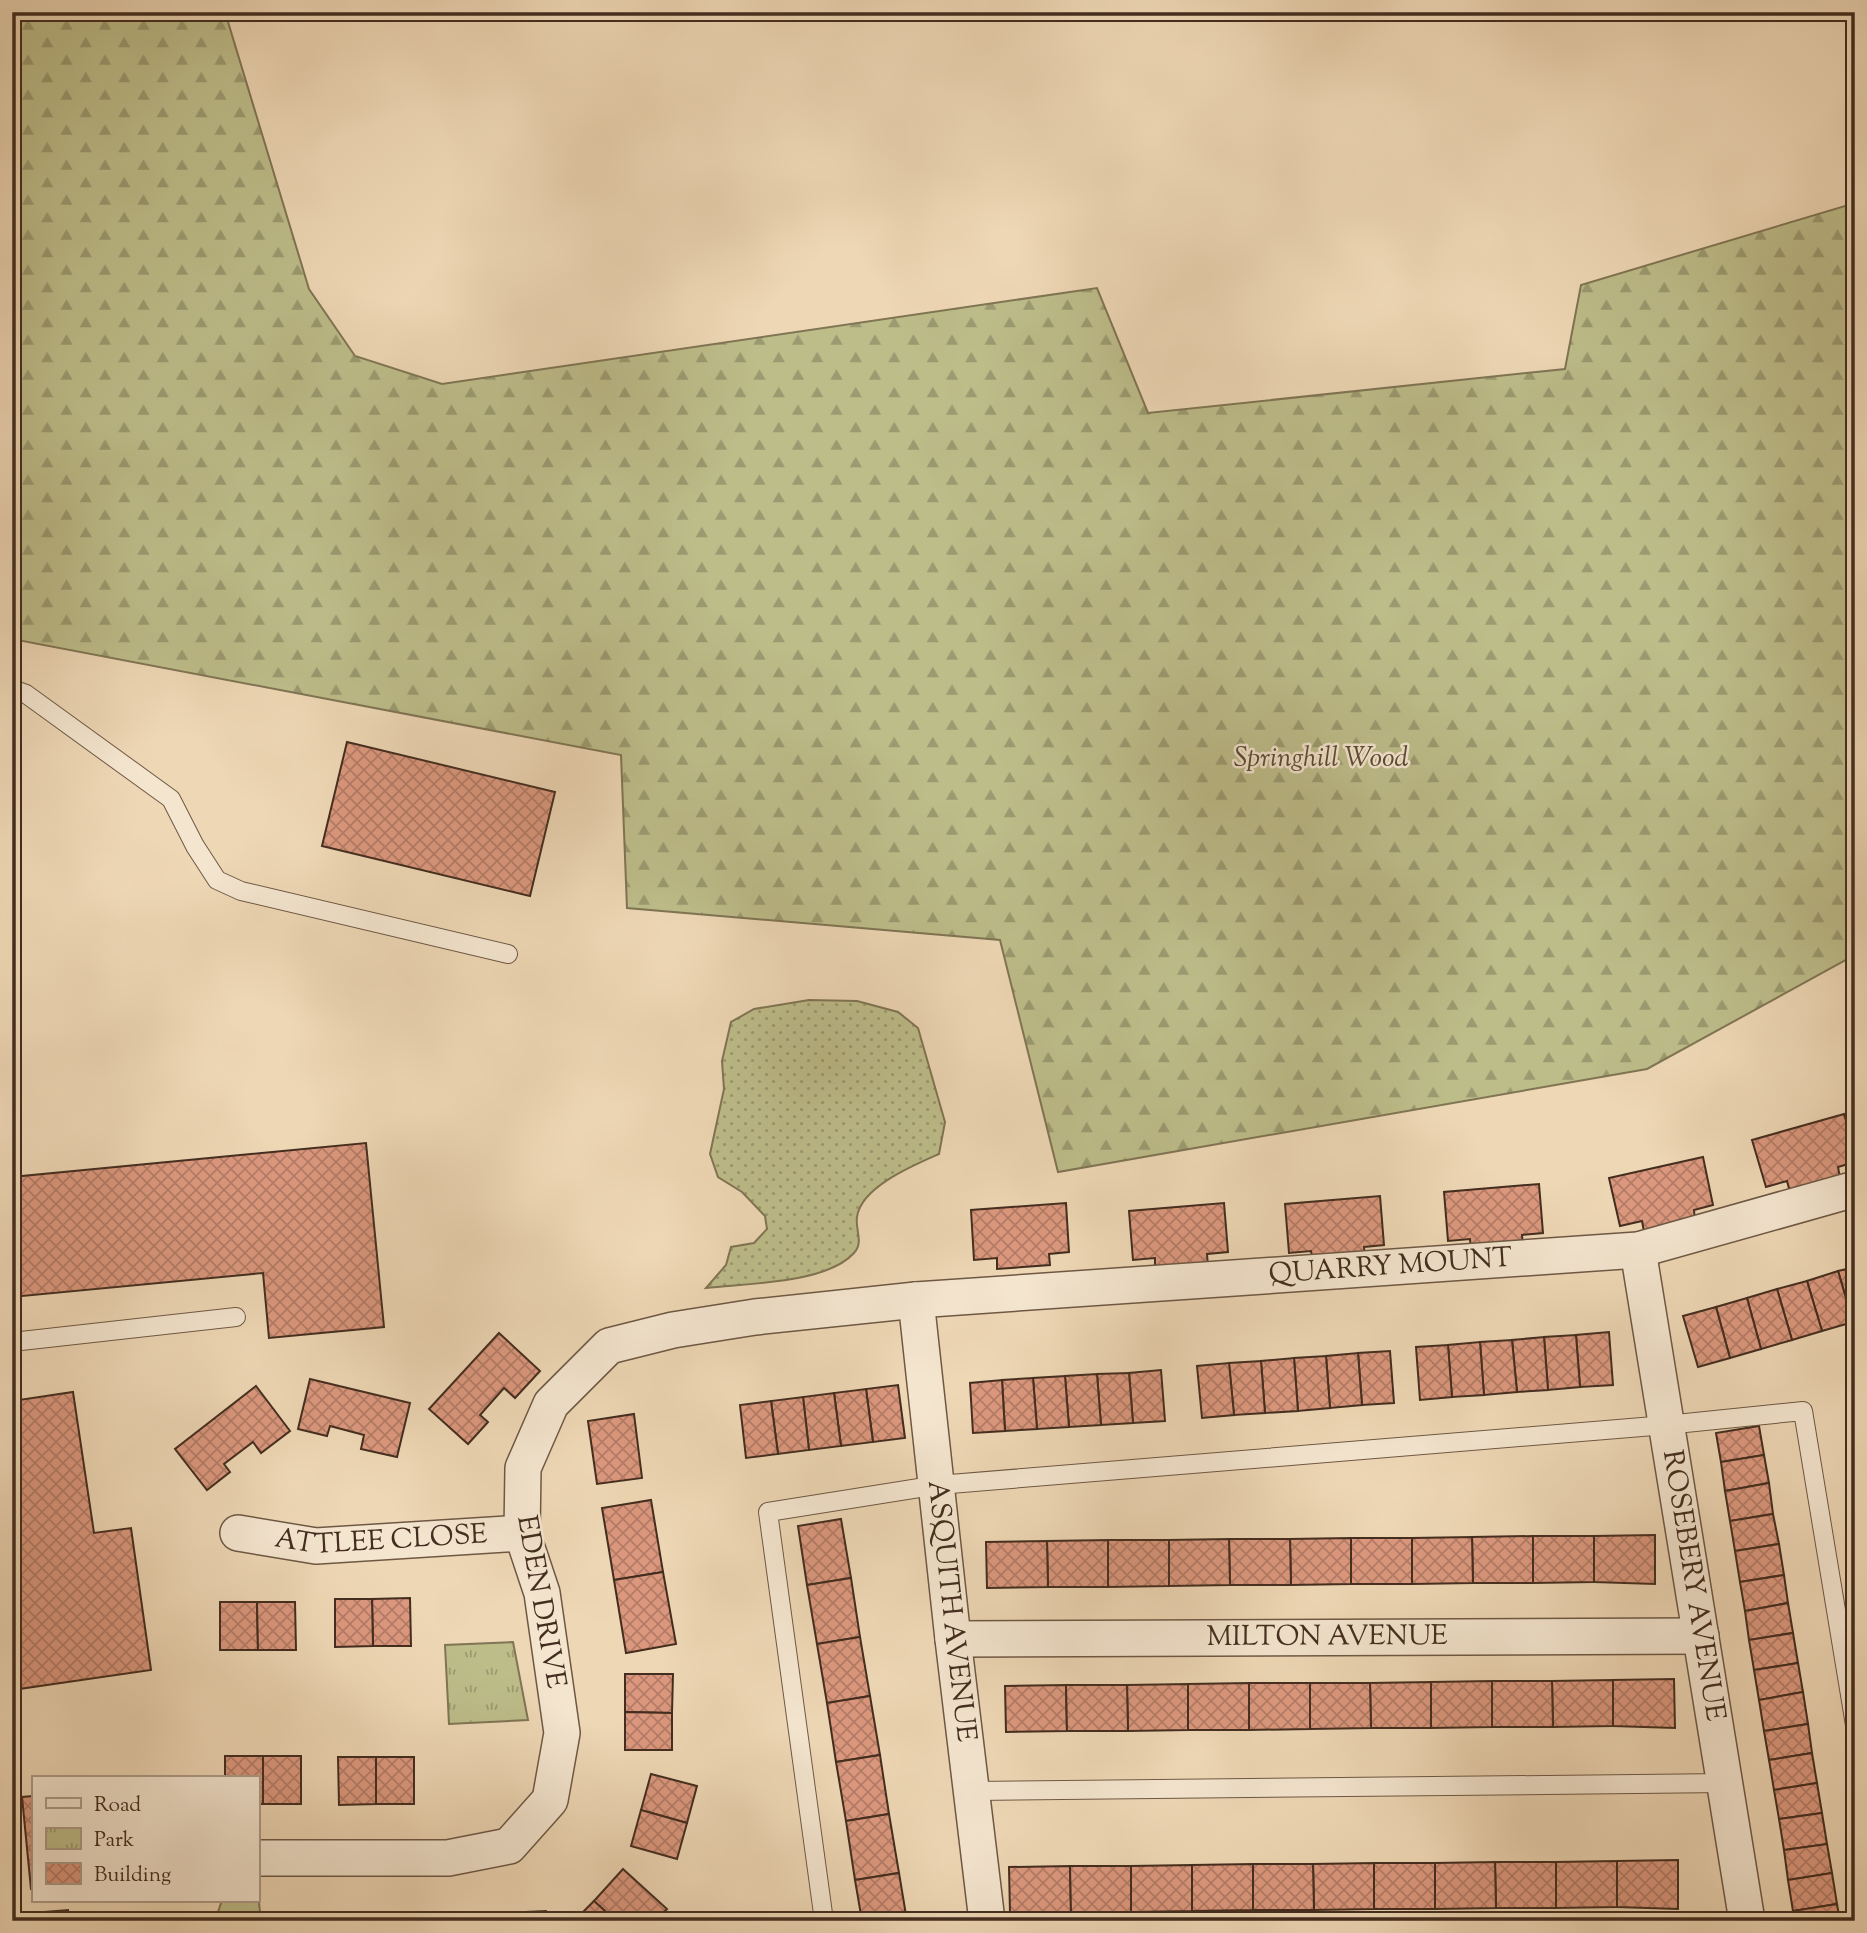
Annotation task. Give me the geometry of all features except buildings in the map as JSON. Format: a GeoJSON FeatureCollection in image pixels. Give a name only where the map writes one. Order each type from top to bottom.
{"type":"FeatureCollection","features":[{"type":"Feature","properties":{"kind":"street","name":"QUARRY MOUNT"},"geometry":{"type":"LineString","coordinates":[[916,1300],[1638,1250],[1855,1189]]}},
{"type":"Feature","properties":{"kind":"street","name":"ROSEBERY AVENUE"},"geometry":{"type":"LineString","coordinates":[[1638,1250],[1747,1921]]}},
{"type":"Feature","properties":{"kind":"street","name":"ASQUITH AVENUE"},"geometry":{"type":"LineString","coordinates":[[916,1300],[987,1921]]}},
{"type":"Feature","properties":{"kind":"street","name":"EDEN DRIVE"},"geometry":{"type":"LineString","coordinates":[[259,1858],[448,1858],[509,1846],[550,1800],[562,1733],[542,1593],[522,1533],[523,1468],[551,1404],[609,1346],[673,1330],[755,1317],[916,1300]]}},
{"type":"Feature","properties":{"kind":"street","name":"ATTLEE CLOSE"},"geometry":{"type":"LineString","coordinates":[[238,1533],[316,1546],[522,1533]]}},
{"type":"Feature","properties":{"kind":"street","name":"MILTON AVENUE"},"geometry":{"type":"LineString","coordinates":[[953,1639],[1701,1636]]}},
{"type":"Feature","properties":{"kind":"lane"},"geometry":{"type":"LineString","coordinates":[[12,689],[26,694],[172,799],[195,846],[217,880],[242,891],[508,954]]}},
{"type":"Feature","properties":{"kind":"lane"},"geometry":{"type":"LineString","coordinates":[[12,1342],[236,1317]]}},
{"type":"Feature","properties":{"kind":"lane"},"geometry":{"type":"LineString","coordinates":[[824,1921],[768,1512],[938,1485],[1666,1424],[1802,1410],[1855,1725]]}},
{"type":"Feature","properties":{"kind":"lane"},"geometry":{"type":"LineString","coordinates":[[972,1791],[1726,1783]]}},
{"type":"Feature","properties":{"kind":"green space","name":"Springhill Wood"},"geometry":{"type":"Polygon","coordinates":[[[12,12],[225,12],[309,289],[355,356],[442,384],[1097,288],[1148,413],[1565,369],[1581,285],[1855,203],[1855,955],[1647,1069],[1058,1172],[1000,940],[627,908],[621,755],[12,639],[12,12]]]}},
{"type":"Feature","properties":{"kind":"green space"},"geometry":{"type":"Polygon","coordinates":[[[809,1000],[857,1001],[898,1012],[918,1028],[945,1122],[939,1154],[890,1178],[868,1196],[857,1217],[857,1249],[841,1263],[825,1271],[785,1280],[706,1288],[726,1265],[731,1247],[754,1243],[767,1229],[765,1216],[742,1192],[718,1177],[710,1154],[724,1089],[722,1061],[731,1022],[754,1009],[809,1000]]]}},
{"type":"Feature","properties":{"kind":"green space"},"geometry":{"type":"Polygon","coordinates":[[[513,1642],[528,1720],[449,1724],[445,1645],[513,1642]]]}},
{"type":"Feature","properties":{"kind":"green space"},"geometry":{"type":"Polygon","coordinates":[[[221,1902],[259,1902],[261,1921],[211,1921],[221,1902]]]}}]}
